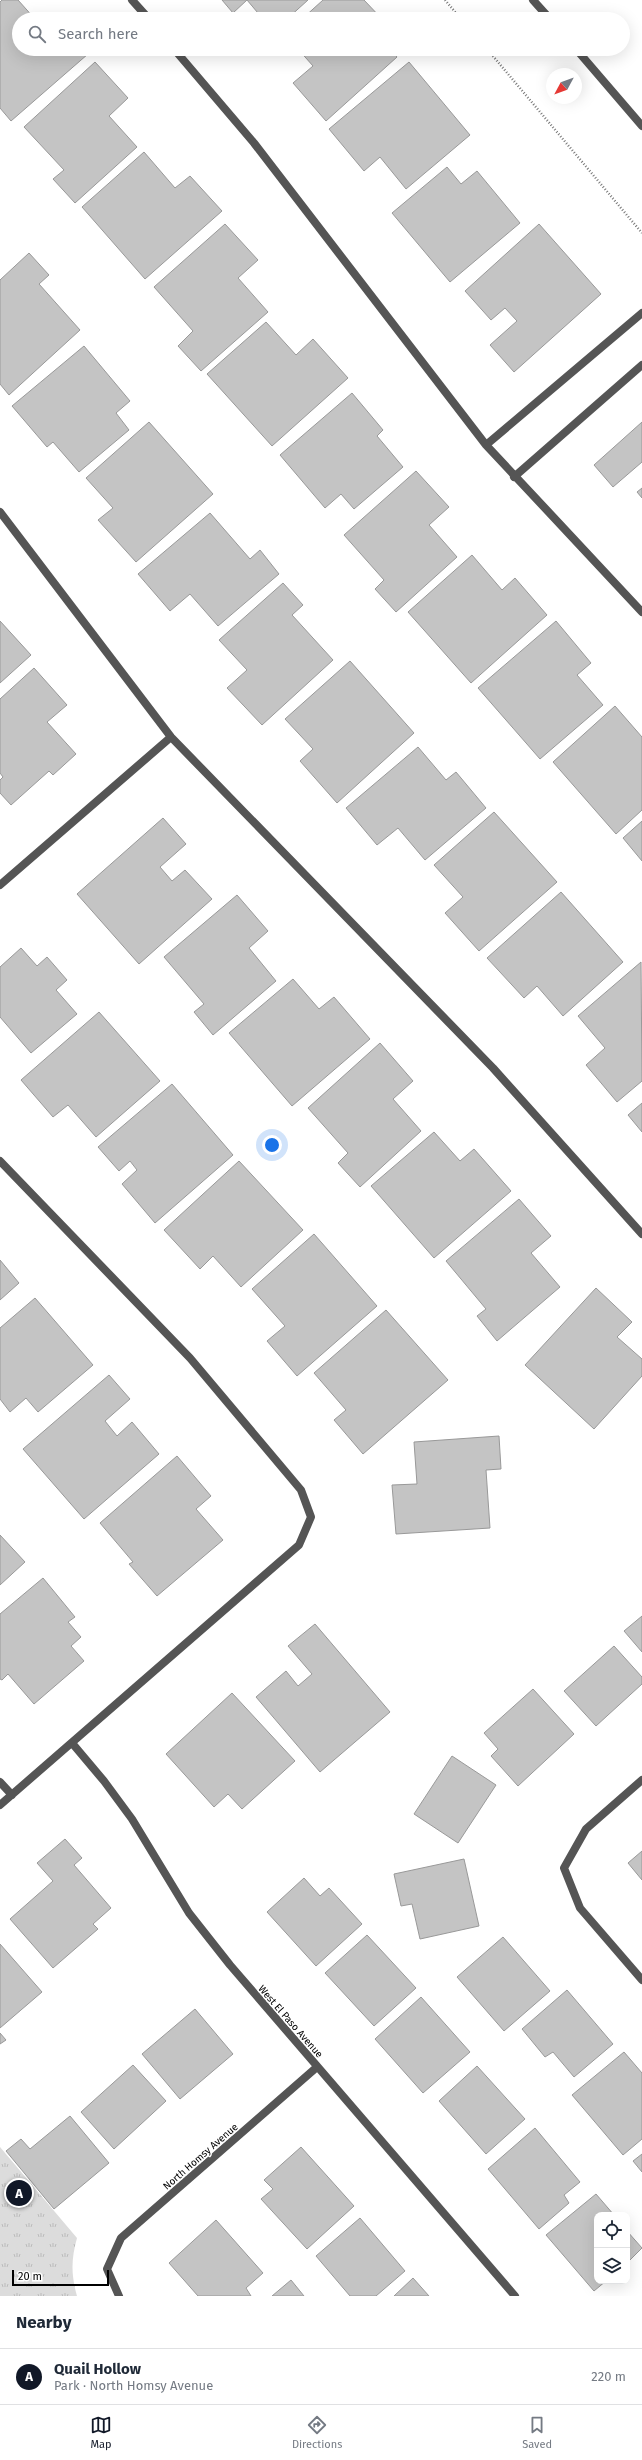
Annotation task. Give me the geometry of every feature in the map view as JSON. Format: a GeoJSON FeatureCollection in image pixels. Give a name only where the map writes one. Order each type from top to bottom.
{"type":"FeatureCollection","features":[{"type":"Feature","properties":{"kind":"street"},"geometry":{"type":"LineString","coordinates":[[132,0],[143,12]]}},
{"type":"Feature","properties":{"kind":"street"},"geometry":{"type":"LineString","coordinates":[[533,0],[544,12]]}},
{"type":"Feature","properties":{"kind":"street"},"geometry":{"type":"LineString","coordinates":[[180,56],[254,143],[486,445],[514,477],[642,612]]}},
{"type":"Feature","properties":{"kind":"street"},"geometry":{"type":"LineString","coordinates":[[582,56],[642,126]]}},
{"type":"Feature","properties":{"kind":"street"},"geometry":{"type":"LineString","coordinates":[[486,445],[642,313]]}},
{"type":"Feature","properties":{"kind":"street"},"geometry":{"type":"LineString","coordinates":[[514,477],[642,365]]}},
{"type":"Feature","properties":{"kind":"street"},"geometry":{"type":"LineString","coordinates":[[0,512],[120,672],[171,737],[493,1068],[642,1234]]}},
{"type":"Feature","properties":{"kind":"street"},"geometry":{"type":"LineString","coordinates":[[0,885],[171,737]]}},
{"type":"Feature","properties":{"kind":"street"},"geometry":{"type":"LineString","coordinates":[[0,1161],[190,1358],[301,1490],[311,1517],[300,1545],[0,1806]]}},
{"type":"Feature","properties":{"kind":"street","name":"West El Paso Avenue"},"geometry":{"type":"LineString","coordinates":[[72,1743],[104,1781],[132,1819],[189,1913],[230,1965],[515,2296]]}},
{"type":"Feature","properties":{"kind":"street"},"geometry":{"type":"LineString","coordinates":[[642,1780],[586,1829],[564,1868],[580,1908],[642,1980]]}},
{"type":"Feature","properties":{"kind":"street"},"geometry":{"type":"LineString","coordinates":[[0,1782],[12,1795]]}},
{"type":"Feature","properties":{"kind":"street","name":"North Homsy Avenue"},"geometry":{"type":"LineString","coordinates":[[119,2296],[107,2269],[121,2238],[317,2067]]}},
{"type":"Feature","properties":{"kind":"path"},"geometry":{"type":"LineString","coordinates":[[445,0],[455,12]]}},
{"type":"Feature","properties":{"kind":"path"},"geometry":{"type":"LineString","coordinates":[[492,56],[642,233]]}},
{"type":"Feature","properties":{"kind":"green space"},"geometry":{"type":"Polygon","coordinates":[[[0,2147],[77,2238],[72,2267],[77,2296],[0,2296],[0,2147]]]}},
{"type":"Feature","properties":{"kind":"building"},"geometry":{"type":"Polygon","coordinates":[[[2,0],[18,0],[29,12],[12,12],[12,56],[86,56],[11,121],[0,108],[0,2],[2,0]]]}},
{"type":"Feature","properties":{"kind":"building"},"geometry":{"type":"Polygon","coordinates":[[[222,0],[247,0],[234,12],[232,12],[222,0]]]}},
{"type":"Feature","properties":{"kind":"building"},"geometry":{"type":"Polygon","coordinates":[[[247,0],[308,0],[295,12],[257,12],[247,0]]]}},
{"type":"Feature","properties":{"kind":"building"},"geometry":{"type":"Polygon","coordinates":[[[323,0],[364,0],[375,12],[310,12],[323,0]]]}},
{"type":"Feature","properties":{"kind":"building"},"geometry":{"type":"Polygon","coordinates":[[[304,56],[397,57],[326,121],[293,83],[313,66],[304,56]]]}},
{"type":"Feature","properties":{"kind":"building"},"geometry":{"type":"Polygon","coordinates":[[[95,62],[128,98],[109,116],[137,147],[75,203],[53,179],[64,170],[24,127],[95,62]]]}},
{"type":"Feature","properties":{"kind":"building"},"geometry":{"type":"Polygon","coordinates":[[[409,62],[470,135],[406,189],[380,157],[364,171],[329,129],[409,62]]]}},
{"type":"Feature","properties":{"kind":"building"},"geometry":{"type":"Polygon","coordinates":[[[144,152],[175,188],[190,176],[222,211],[145,279],[82,207],[144,152]]]}},
{"type":"Feature","properties":{"kind":"building"},"geometry":{"type":"Polygon","coordinates":[[[447,167],[461,184],[477,171],[520,223],[450,282],[392,213],[447,167]]]}},
{"type":"Feature","properties":{"kind":"building"},"geometry":{"type":"Polygon","coordinates":[[[225,224],[258,260],[238,278],[268,312],[201,371],[178,346],[193,331],[154,287],[225,224]]]}},
{"type":"Feature","properties":{"kind":"building"},"geometry":{"type":"Polygon","coordinates":[[[539,224],[601,294],[514,372],[490,345],[517,321],[505,308],[491,320],[465,291],[539,224]]]}},
{"type":"Feature","properties":{"kind":"building"},"geometry":{"type":"Polygon","coordinates":[[[29,253],[49,275],[39,284],[80,330],[9,395],[0,384],[0,280],[29,253]]]}},
{"type":"Feature","properties":{"kind":"building"},"geometry":{"type":"Polygon","coordinates":[[[266,322],[296,355],[313,339],[348,378],[272,446],[207,374],[266,322]]]}},
{"type":"Feature","properties":{"kind":"building"},"geometry":{"type":"Polygon","coordinates":[[[84,346],[130,401],[116,413],[129,430],[79,472],[53,442],[47,447],[12,406],[84,346]]]}},
{"type":"Feature","properties":{"kind":"building"},"geometry":{"type":"Polygon","coordinates":[[[352,393],[383,430],[377,436],[403,467],[354,509],[341,494],[325,508],[280,455],[352,393]]]}},
{"type":"Feature","properties":{"kind":"building"},"geometry":{"type":"Polygon","coordinates":[[[149,422],[213,494],[136,562],[98,520],[113,508],[86,478],[149,422]]]}},
{"type":"Feature","properties":{"kind":"building"},"geometry":{"type":"Polygon","coordinates":[[[642,422],[642,462],[613,487],[594,465],[642,422]]]}},
{"type":"Feature","properties":{"kind":"building"},"geometry":{"type":"Polygon","coordinates":[[[416,471],[449,507],[429,525],[457,557],[396,612],[375,589],[384,580],[344,535],[416,471]]]}},
{"type":"Feature","properties":{"kind":"building"},"geometry":{"type":"Polygon","coordinates":[[[642,488],[642,498],[637,492],[642,488]]]}},
{"type":"Feature","properties":{"kind":"building"},"geometry":{"type":"Polygon","coordinates":[[[210,513],[250,559],[260,550],[279,574],[218,626],[190,594],[170,611],[138,574],[210,513]]]}},
{"type":"Feature","properties":{"kind":"building"},"geometry":{"type":"Polygon","coordinates":[[[472,555],[502,590],[515,578],[547,615],[471,683],[408,612],[472,555]]]}},
{"type":"Feature","properties":{"kind":"building"},"geometry":{"type":"Polygon","coordinates":[[[283,583],[303,605],[292,615],[333,660],[262,725],[227,688],[247,670],[219,640],[283,583]]]}},
{"type":"Feature","properties":{"kind":"building"},"geometry":{"type":"Polygon","coordinates":[[[0,621],[31,655],[0,683],[0,621]]]}},
{"type":"Feature","properties":{"kind":"building"},"geometry":{"type":"Polygon","coordinates":[[[556,621],[591,663],[577,675],[603,705],[540,759],[478,688],[556,621]]]}},
{"type":"Feature","properties":{"kind":"building"},"geometry":{"type":"Polygon","coordinates":[[[350,661],[414,733],[337,803],[300,761],[313,749],[285,719],[350,661]]]}},
{"type":"Feature","properties":{"kind":"building"},"geometry":{"type":"Polygon","coordinates":[[[34,668],[67,705],[47,722],[76,754],[53,775],[49,771],[11,805],[0,793],[0,780],[3,777],[0,773],[0,699],[34,668]]]}},
{"type":"Feature","properties":{"kind":"building"},"geometry":{"type":"Polygon","coordinates":[[[615,706],[642,737],[642,810],[616,834],[553,762],[615,706]]]}},
{"type":"Feature","properties":{"kind":"building"},"geometry":{"type":"Polygon","coordinates":[[[418,747],[446,780],[456,772],[486,808],[425,860],[398,828],[377,845],[346,808],[418,747]]]}},
{"type":"Feature","properties":{"kind":"building"},"geometry":{"type":"Polygon","coordinates":[[[494,812],[557,882],[479,951],[445,913],[463,897],[434,865],[494,812]]]}},
{"type":"Feature","properties":{"kind":"building"},"geometry":{"type":"Polygon","coordinates":[[[163,818],[186,844],[160,867],[172,881],[185,870],[212,899],[139,964],[77,894],[163,818]]]}},
{"type":"Feature","properties":{"kind":"building"},"geometry":{"type":"Polygon","coordinates":[[[642,821],[642,861],[623,838],[642,821]]]}},
{"type":"Feature","properties":{"kind":"building"},"geometry":{"type":"Polygon","coordinates":[[[561,892],[623,962],[563,1016],[537,986],[524,998],[487,958],[561,892]]]}},
{"type":"Feature","properties":{"kind":"building"},"geometry":{"type":"Polygon","coordinates":[[[237,895],[268,931],[249,948],[276,981],[213,1035],[194,1012],[204,1004],[164,957],[237,895]]]}},
{"type":"Feature","properties":{"kind":"building"},"geometry":{"type":"Polygon","coordinates":[[[21,948],[37,966],[47,957],[67,980],[56,990],[77,1014],[31,1053],[0,1017],[0,967],[21,948]]]}},
{"type":"Feature","properties":{"kind":"building"},"geometry":{"type":"Polygon","coordinates":[[[641,962],[642,1081],[617,1102],[586,1065],[605,1048],[578,1016],[641,962]]]}},
{"type":"Feature","properties":{"kind":"building"},"geometry":{"type":"Polygon","coordinates":[[[293,979],[319,1009],[334,997],[370,1039],[292,1106],[229,1033],[293,979]]]}},
{"type":"Feature","properties":{"kind":"building"},"geometry":{"type":"Polygon","coordinates":[[[99,1012],[160,1081],[96,1137],[68,1105],[53,1117],[21,1080],[99,1012]]]}},
{"type":"Feature","properties":{"kind":"building"},"geometry":{"type":"Polygon","coordinates":[[[380,1043],[413,1081],[393,1099],[421,1131],[360,1187],[338,1163],[348,1153],[308,1108],[380,1043]]]}},
{"type":"Feature","properties":{"kind":"building"},"geometry":{"type":"Polygon","coordinates":[[[172,1084],[233,1155],[155,1223],[122,1184],[137,1170],[130,1161],[119,1171],[98,1147],[172,1084]]]}},
{"type":"Feature","properties":{"kind":"building"},"geometry":{"type":"Polygon","coordinates":[[[642,1103],[642,1132],[628,1115],[642,1103]]]}},
{"type":"Feature","properties":{"kind":"building"},"geometry":{"type":"Polygon","coordinates":[[[434,1132],[460,1161],[474,1149],[511,1191],[434,1258],[371,1186],[434,1132]]]}},
{"type":"Feature","properties":{"kind":"building"},"geometry":{"type":"Polygon","coordinates":[[[239,1161],[303,1230],[241,1287],[213,1256],[200,1269],[164,1230],[239,1161]]]}},
{"type":"Feature","properties":{"kind":"building"},"geometry":{"type":"Polygon","coordinates":[[[519,1199],[551,1236],[531,1253],[560,1287],[497,1341],[477,1316],[486,1309],[446,1261],[519,1199]]]}},
{"type":"Feature","properties":{"kind":"building"},"geometry":{"type":"Polygon","coordinates":[[[314,1234],[377,1306],[297,1376],[267,1341],[285,1326],[252,1289],[314,1234]]]}},
{"type":"Feature","properties":{"kind":"building"},"geometry":{"type":"Polygon","coordinates":[[[0,1260],[19,1283],[0,1300],[0,1260]]]}},
{"type":"Feature","properties":{"kind":"building"},"geometry":{"type":"Polygon","coordinates":[[[596,1288],[632,1322],[617,1337],[642,1359],[642,1376],[594,1429],[525,1365],[596,1288]]]}},
{"type":"Feature","properties":{"kind":"building"},"geometry":{"type":"Polygon","coordinates":[[[35,1298],[93,1365],[38,1412],[26,1398],[10,1412],[0,1399],[0,1328],[35,1298]]]}},
{"type":"Feature","properties":{"kind":"building"},"geometry":{"type":"Polygon","coordinates":[[[386,1310],[448,1380],[363,1454],[334,1420],[346,1410],[314,1373],[386,1310]]]}},
{"type":"Feature","properties":{"kind":"building"},"geometry":{"type":"Polygon","coordinates":[[[109,1375],[130,1399],[105,1421],[117,1436],[132,1422],[159,1454],[84,1519],[23,1449],[109,1375]]]}},
{"type":"Feature","properties":{"kind":"building"},"geometry":{"type":"Polygon","coordinates":[[[499,1436],[501,1469],[486,1470],[490,1528],[396,1534],[392,1485],[417,1484],[414,1442],[499,1436]]]}},
{"type":"Feature","properties":{"kind":"building"},"geometry":{"type":"Polygon","coordinates":[[[177,1456],[211,1496],[196,1509],[223,1540],[157,1596],[129,1564],[133,1562],[100,1523],[177,1456]]]}},
{"type":"Feature","properties":{"kind":"building"},"geometry":{"type":"Polygon","coordinates":[[[0,1535],[25,1562],[0,1585],[0,1535]]]}},
{"type":"Feature","properties":{"kind":"building"},"geometry":{"type":"Polygon","coordinates":[[[43,1578],[75,1617],[68,1622],[81,1637],[71,1646],[84,1661],[34,1704],[8,1674],[2,1680],[0,1679],[0,1614],[43,1578]]]}},
{"type":"Feature","properties":{"kind":"building"},"geometry":{"type":"Polygon","coordinates":[[[642,1616],[642,1652],[624,1631],[642,1616]]]}},
{"type":"Feature","properties":{"kind":"building"},"geometry":{"type":"Polygon","coordinates":[[[315,1624],[390,1712],[320,1772],[256,1697],[286,1671],[298,1686],[312,1674],[288,1646],[315,1624]]]}},
{"type":"Feature","properties":{"kind":"building"},"geometry":{"type":"Polygon","coordinates":[[[614,1646],[642,1677],[642,1684],[596,1726],[564,1691],[614,1646]]]}},
{"type":"Feature","properties":{"kind":"building"},"geometry":{"type":"Polygon","coordinates":[[[533,1689],[574,1734],[518,1786],[491,1756],[498,1749],[484,1733],[533,1689]]]}},
{"type":"Feature","properties":{"kind":"building"},"geometry":{"type":"Polygon","coordinates":[[[232,1693],[295,1761],[242,1809],[228,1794],[214,1807],[166,1754],[232,1693]]]}},
{"type":"Feature","properties":{"kind":"building"},"geometry":{"type":"Polygon","coordinates":[[[452,1756],[496,1785],[458,1843],[414,1814],[452,1756]]]}},
{"type":"Feature","properties":{"kind":"building"},"geometry":{"type":"Polygon","coordinates":[[[65,1839],[82,1858],[74,1865],[111,1908],[93,1924],[98,1929],[53,1968],[10,1919],[53,1881],[37,1863],[65,1839]]]}},
{"type":"Feature","properties":{"kind":"building"},"geometry":{"type":"Polygon","coordinates":[[[642,1851],[642,1880],[628,1863],[642,1851]]]}},
{"type":"Feature","properties":{"kind":"building"},"geometry":{"type":"Polygon","coordinates":[[[464,1859],[479,1926],[420,1939],[412,1904],[401,1906],[394,1874],[464,1859]]]}},
{"type":"Feature","properties":{"kind":"building"},"geometry":{"type":"Polygon","coordinates":[[[304,1878],[320,1896],[329,1888],[362,1924],[316,1966],[267,1912],[304,1878]]]}},
{"type":"Feature","properties":{"kind":"building"},"geometry":{"type":"Polygon","coordinates":[[[367,1935],[416,1988],[374,2026],[325,1973],[367,1935]]]}},
{"type":"Feature","properties":{"kind":"building"},"geometry":{"type":"Polygon","coordinates":[[[503,1937],[550,1991],[504,2031],[457,1977],[503,1937]]]}},
{"type":"Feature","properties":{"kind":"building"},"geometry":{"type":"Polygon","coordinates":[[[0,1944],[42,1992],[0,2028],[0,1944]]]}},
{"type":"Feature","properties":{"kind":"building"},"geometry":{"type":"Polygon","coordinates":[[[567,1990],[613,2044],[574,2077],[553,2052],[545,2057],[522,2029],[567,1990]]]}},
{"type":"Feature","properties":{"kind":"building"},"geometry":{"type":"Polygon","coordinates":[[[421,1997],[470,2052],[423,2093],[375,2039],[421,1997]]]}},
{"type":"Feature","properties":{"kind":"building"},"geometry":{"type":"Polygon","coordinates":[[[195,2009],[233,2054],[180,2099],[142,2054],[195,2009]]]}},
{"type":"Feature","properties":{"kind":"building"},"geometry":{"type":"Polygon","coordinates":[[[0,2033],[6,2040],[0,2044],[0,2033]]]}},
{"type":"Feature","properties":{"kind":"building"},"geometry":{"type":"Polygon","coordinates":[[[624,2052],[642,2073],[642,2139],[623,2155],[572,2095],[624,2052]]]}},
{"type":"Feature","properties":{"kind":"building"},"geometry":{"type":"Polygon","coordinates":[[[133,2065],[166,2101],[114,2149],[81,2112],[133,2065]]]}},
{"type":"Feature","properties":{"kind":"building"},"geometry":{"type":"Polygon","coordinates":[[[477,2066],[525,2119],[486,2154],[439,2101],[477,2066]]]}},
{"type":"Feature","properties":{"kind":"building"},"geometry":{"type":"Polygon","coordinates":[[[70,2116],[109,2163],[54,2209],[6,2151],[21,2139],[30,2149],[70,2116]]]}},
{"type":"Feature","properties":{"kind":"building"},"geometry":{"type":"Polygon","coordinates":[[[535,2128],[580,2182],[564,2195],[569,2203],[539,2229],[488,2169],[535,2128]]]}},
{"type":"Feature","properties":{"kind":"building"},"geometry":{"type":"Polygon","coordinates":[[[301,2147],[354,2206],[307,2249],[261,2199],[273,2189],[264,2180],[301,2147]]]}},
{"type":"Feature","properties":{"kind":"building"},"geometry":{"type":"Polygon","coordinates":[[[642,2154],[642,2172],[633,2161],[642,2154]]]}},
{"type":"Feature","properties":{"kind":"building"},"geometry":{"type":"Polygon","coordinates":[[[596,2194],[611,2212],[594,2212],[594,2284],[602,2284],[594,2291],[546,2235],[596,2194]]]}},
{"type":"Feature","properties":{"kind":"building"},"geometry":{"type":"Polygon","coordinates":[[[360,2218],[405,2271],[376,2296],[350,2296],[316,2256],[360,2218]]]}},
{"type":"Feature","properties":{"kind":"building"},"geometry":{"type":"Polygon","coordinates":[[[216,2220],[263,2273],[246,2288],[251,2296],[198,2296],[169,2263],[216,2220]]]}},
{"type":"Feature","properties":{"kind":"building"},"geometry":{"type":"Polygon","coordinates":[[[630,2234],[642,2248],[630,2260],[630,2234]]]}},
{"type":"Feature","properties":{"kind":"building"},"geometry":{"type":"Polygon","coordinates":[[[413,2278],[429,2296],[394,2296],[413,2278]]]}},
{"type":"Feature","properties":{"kind":"building"},"geometry":{"type":"Polygon","coordinates":[[[291,2280],[304,2296],[272,2296],[291,2280]]]}},
{"type":"Feature","properties":{"kind":"place","name":"Quail Hollow"},"geometry":{"type":"Point","coordinates":[19,2193]}}]}
